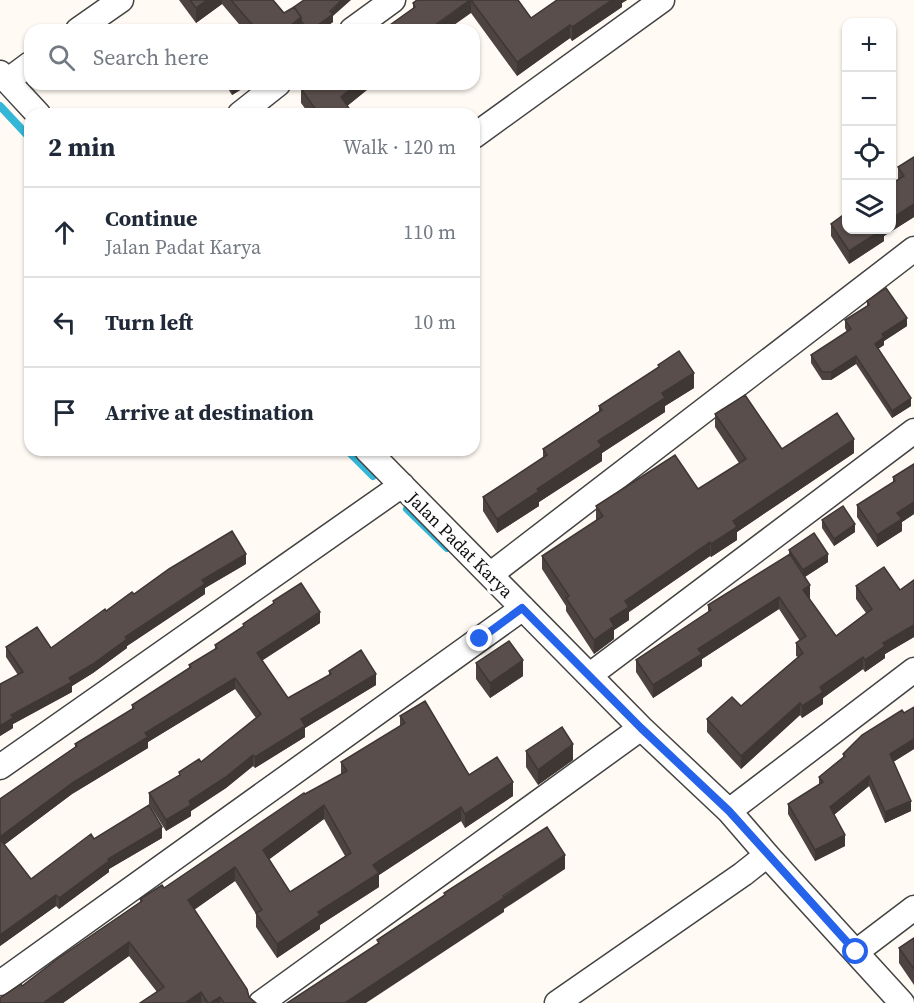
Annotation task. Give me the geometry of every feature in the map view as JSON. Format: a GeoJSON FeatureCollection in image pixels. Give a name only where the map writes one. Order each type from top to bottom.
{"type":"FeatureCollection","features":[{"type":"Feature","properties":{"kind":"street"},"geometry":{"type":"LineString","coordinates":[[87,24],[121,0]]}},
{"type":"Feature","properties":{"kind":"street"},"geometry":{"type":"LineString","coordinates":[[360,24],[393,0]]}},
{"type":"Feature","properties":{"kind":"street"},"geometry":{"type":"LineString","coordinates":[[480,132],[662,0]]}},
{"type":"Feature","properties":{"kind":"street"},"geometry":{"type":"LineString","coordinates":[[24,67],[4,77],[32,108]]}},
{"type":"Feature","properties":{"kind":"street"},"geometry":{"type":"LineString","coordinates":[[248,108],[270,90]]}},
{"type":"Feature","properties":{"kind":"street"},"geometry":{"type":"LineString","coordinates":[[490,574],[914,249]]}},
{"type":"Feature","properties":{"kind":"street"},"geometry":{"type":"LineString","coordinates":[[590,675],[914,431]]}},
{"type":"Feature","properties":{"kind":"street","name":"Jalan Padat Karya"},"geometry":{"type":"LineString","coordinates":[[373,456],[641,728],[729,811],[902,1003]]}},
{"type":"Feature","properties":{"kind":"street"},"geometry":{"type":"LineString","coordinates":[[0,767],[402,485]]}},
{"type":"Feature","properties":{"kind":"street"},"geometry":{"type":"LineString","coordinates":[[0,983],[522,608]]}},
{"type":"Feature","properties":{"kind":"street"},"geometry":{"type":"LineString","coordinates":[[729,811],[914,670]]}},
{"type":"Feature","properties":{"kind":"street"},"geometry":{"type":"LineString","coordinates":[[261,1003],[641,728]]}},
{"type":"Feature","properties":{"kind":"street"},"geometry":{"type":"LineString","coordinates":[[557,1003],[767,855]]}},
{"type":"Feature","properties":{"kind":"street"},"geometry":{"type":"LineString","coordinates":[[856,952],[914,908]]}},
{"type":"Feature","properties":{"kind":"building"},"geometry":{"type":"Polygon","coordinates":[[[190,0],[207,0],[196,8],[190,0]]]}},
{"type":"Feature","properties":{"kind":"building"},"geometry":{"type":"Polygon","coordinates":[[[231,0],[273,0],[284,13],[294,7],[301,17],[292,24],[252,24],[231,0]]]}},
{"type":"Feature","properties":{"kind":"building"},"geometry":{"type":"Polygon","coordinates":[[[304,0],[342,0],[330,11],[333,14],[319,24],[303,24],[294,7],[304,0]]]}},
{"type":"Feature","properties":{"kind":"building"},"geometry":{"type":"Polygon","coordinates":[[[417,0],[470,0],[436,24],[391,24],[415,7],[413,3],[417,0]]]}},
{"type":"Feature","properties":{"kind":"building"},"geometry":{"type":"Polygon","coordinates":[[[471,0],[518,0],[531,18],[557,0],[612,0],[572,27],[570,25],[517,62],[471,0]]]}},
{"type":"Feature","properties":{"kind":"building"},"geometry":{"type":"Polygon","coordinates":[[[302,90],[350,90],[341,97],[349,108],[315,108],[302,90]]]}},
{"type":"Feature","properties":{"kind":"building"},"geometry":{"type":"Polygon","coordinates":[[[914,157],[914,204],[896,216],[896,181],[904,176],[898,167],[914,157]]]}},
{"type":"Feature","properties":{"kind":"building"},"geometry":{"type":"Polygon","coordinates":[[[842,216],[842,234],[876,234],[849,251],[831,224],[842,216]]]}},
{"type":"Feature","properties":{"kind":"building"},"geometry":{"type":"Polygon","coordinates":[[[886,288],[907,318],[882,334],[884,337],[875,344],[911,398],[892,411],[856,356],[831,372],[822,372],[811,355],[851,329],[845,320],[869,305],[867,301],[886,288]]]}},
{"type":"Feature","properties":{"kind":"building"},"geometry":{"type":"Polygon","coordinates":[[[679,351],[694,373],[662,393],[665,398],[598,441],[602,446],[497,519],[483,497],[547,455],[543,449],[602,410],[599,406],[659,367],[658,365],[679,351]]]}},
{"type":"Feature","properties":{"kind":"building"},"geometry":{"type":"Polygon","coordinates":[[[745,395],[782,449],[837,413],[854,439],[733,521],[737,527],[711,544],[710,542],[625,601],[629,607],[610,619],[614,626],[594,640],[566,598],[569,596],[542,556],[603,516],[596,506],[675,455],[698,489],[746,459],[715,414],[745,395]]]}},
{"type":"Feature","properties":{"kind":"building"},"geometry":{"type":"Polygon","coordinates":[[[914,464],[914,502],[897,513],[902,519],[877,535],[857,505],[895,481],[893,477],[914,464]]]}},
{"type":"Feature","properties":{"kind":"building"},"geometry":{"type":"Polygon","coordinates":[[[843,506],[855,524],[834,539],[822,520],[843,506]]]}},
{"type":"Feature","properties":{"kind":"building"},"geometry":{"type":"Polygon","coordinates":[[[232,531],[246,554],[202,580],[205,584],[125,637],[127,639],[93,664],[69,678],[72,682],[11,715],[13,718],[0,726],[0,684],[23,672],[6,647],[37,627],[51,648],[105,609],[106,611],[132,592],[134,594],[169,569],[232,531]]]}},
{"type":"Feature","properties":{"kind":"building"},"geometry":{"type":"Polygon","coordinates":[[[814,533],[828,554],[803,570],[789,550],[814,533]]]}},
{"type":"Feature","properties":{"kind":"building"},"geometry":{"type":"Polygon","coordinates":[[[790,554],[810,585],[803,590],[836,636],[872,609],[856,586],[884,567],[900,590],[914,580],[914,625],[883,643],[885,646],[865,660],[863,657],[820,687],[823,692],[802,706],[800,703],[741,756],[707,719],[732,697],[741,706],[803,653],[796,643],[806,636],[779,597],[698,649],[702,654],[653,685],[636,660],[711,610],[708,605],[790,554]]]}},
{"type":"Feature","properties":{"kind":"building"},"geometry":{"type":"Polygon","coordinates":[[[301,583],[320,612],[257,653],[288,698],[331,674],[329,671],[361,650],[376,674],[301,719],[305,726],[255,757],[253,755],[226,777],[189,801],[191,805],[166,820],[149,793],[180,775],[179,772],[199,759],[201,762],[261,714],[235,678],[145,733],[148,737],[72,783],[0,837],[0,799],[77,746],[75,744],[134,708],[132,705],[191,667],[189,665],[217,648],[215,645],[301,583]]]}},
{"type":"Feature","properties":{"kind":"building"},"geometry":{"type":"Polygon","coordinates":[[[509,641],[523,660],[490,683],[476,663],[509,641]]]}},
{"type":"Feature","properties":{"kind":"building"},"geometry":{"type":"Polygon","coordinates":[[[425,701],[469,775],[497,757],[513,782],[465,814],[461,807],[373,865],[379,873],[318,912],[320,915],[277,944],[256,913],[262,910],[235,867],[188,900],[247,989],[249,997],[256,1003],[224,1003],[220,997],[208,1003],[201,992],[185,1003],[140,1003],[164,987],[129,942],[43,1003],[0,1003],[0,998],[21,984],[22,986],[57,959],[142,901],[140,899],[162,885],[164,888],[304,793],[347,771],[341,762],[405,723],[400,716],[425,701]],[[324,805],[263,850],[290,892],[351,853],[324,805]]]}},
{"type":"Feature","properties":{"kind":"building"},"geometry":{"type":"Polygon","coordinates":[[[914,707],[914,739],[890,754],[911,801],[885,812],[869,776],[830,807],[845,835],[815,850],[788,804],[823,782],[819,777],[845,756],[843,754],[862,735],[902,710],[904,713],[914,707]]]}},
{"type":"Feature","properties":{"kind":"building"},"geometry":{"type":"Polygon","coordinates":[[[562,727],[573,744],[538,770],[526,751],[562,727]]]}},
{"type":"Feature","properties":{"kind":"building"},"geometry":{"type":"Polygon","coordinates":[[[149,805],[162,827],[108,859],[109,861],[59,898],[56,895],[0,935],[0,839],[31,879],[91,834],[94,839],[149,805]]]}},
{"type":"Feature","properties":{"kind":"building"},"geometry":{"type":"Polygon","coordinates":[[[547,827],[565,855],[503,896],[504,898],[345,1003],[287,1003],[379,943],[377,940],[445,895],[444,893],[547,827]]]}},
{"type":"Feature","properties":{"kind":"building"},"geometry":{"type":"Polygon","coordinates":[[[914,938],[914,969],[899,948],[914,938]]]}},
{"type":"Feature","properties":{"kind":"waterway"},"geometry":{"type":"LineString","coordinates":[[0,106],[24,132]]}},
{"type":"Feature","properties":{"kind":"waterway"},"geometry":{"type":"LineString","coordinates":[[353,456],[373,476]]}},
{"type":"Feature","properties":{"kind":"waterway"},"geometry":{"type":"LineString","coordinates":[[407,509],[447,548]]}},
{"type":"Feature","properties":{"kind":"route"},"geometry":{"type":"LineString","coordinates":[[480,639],[522,608],[641,728],[729,811],[856,952]]}}]}
